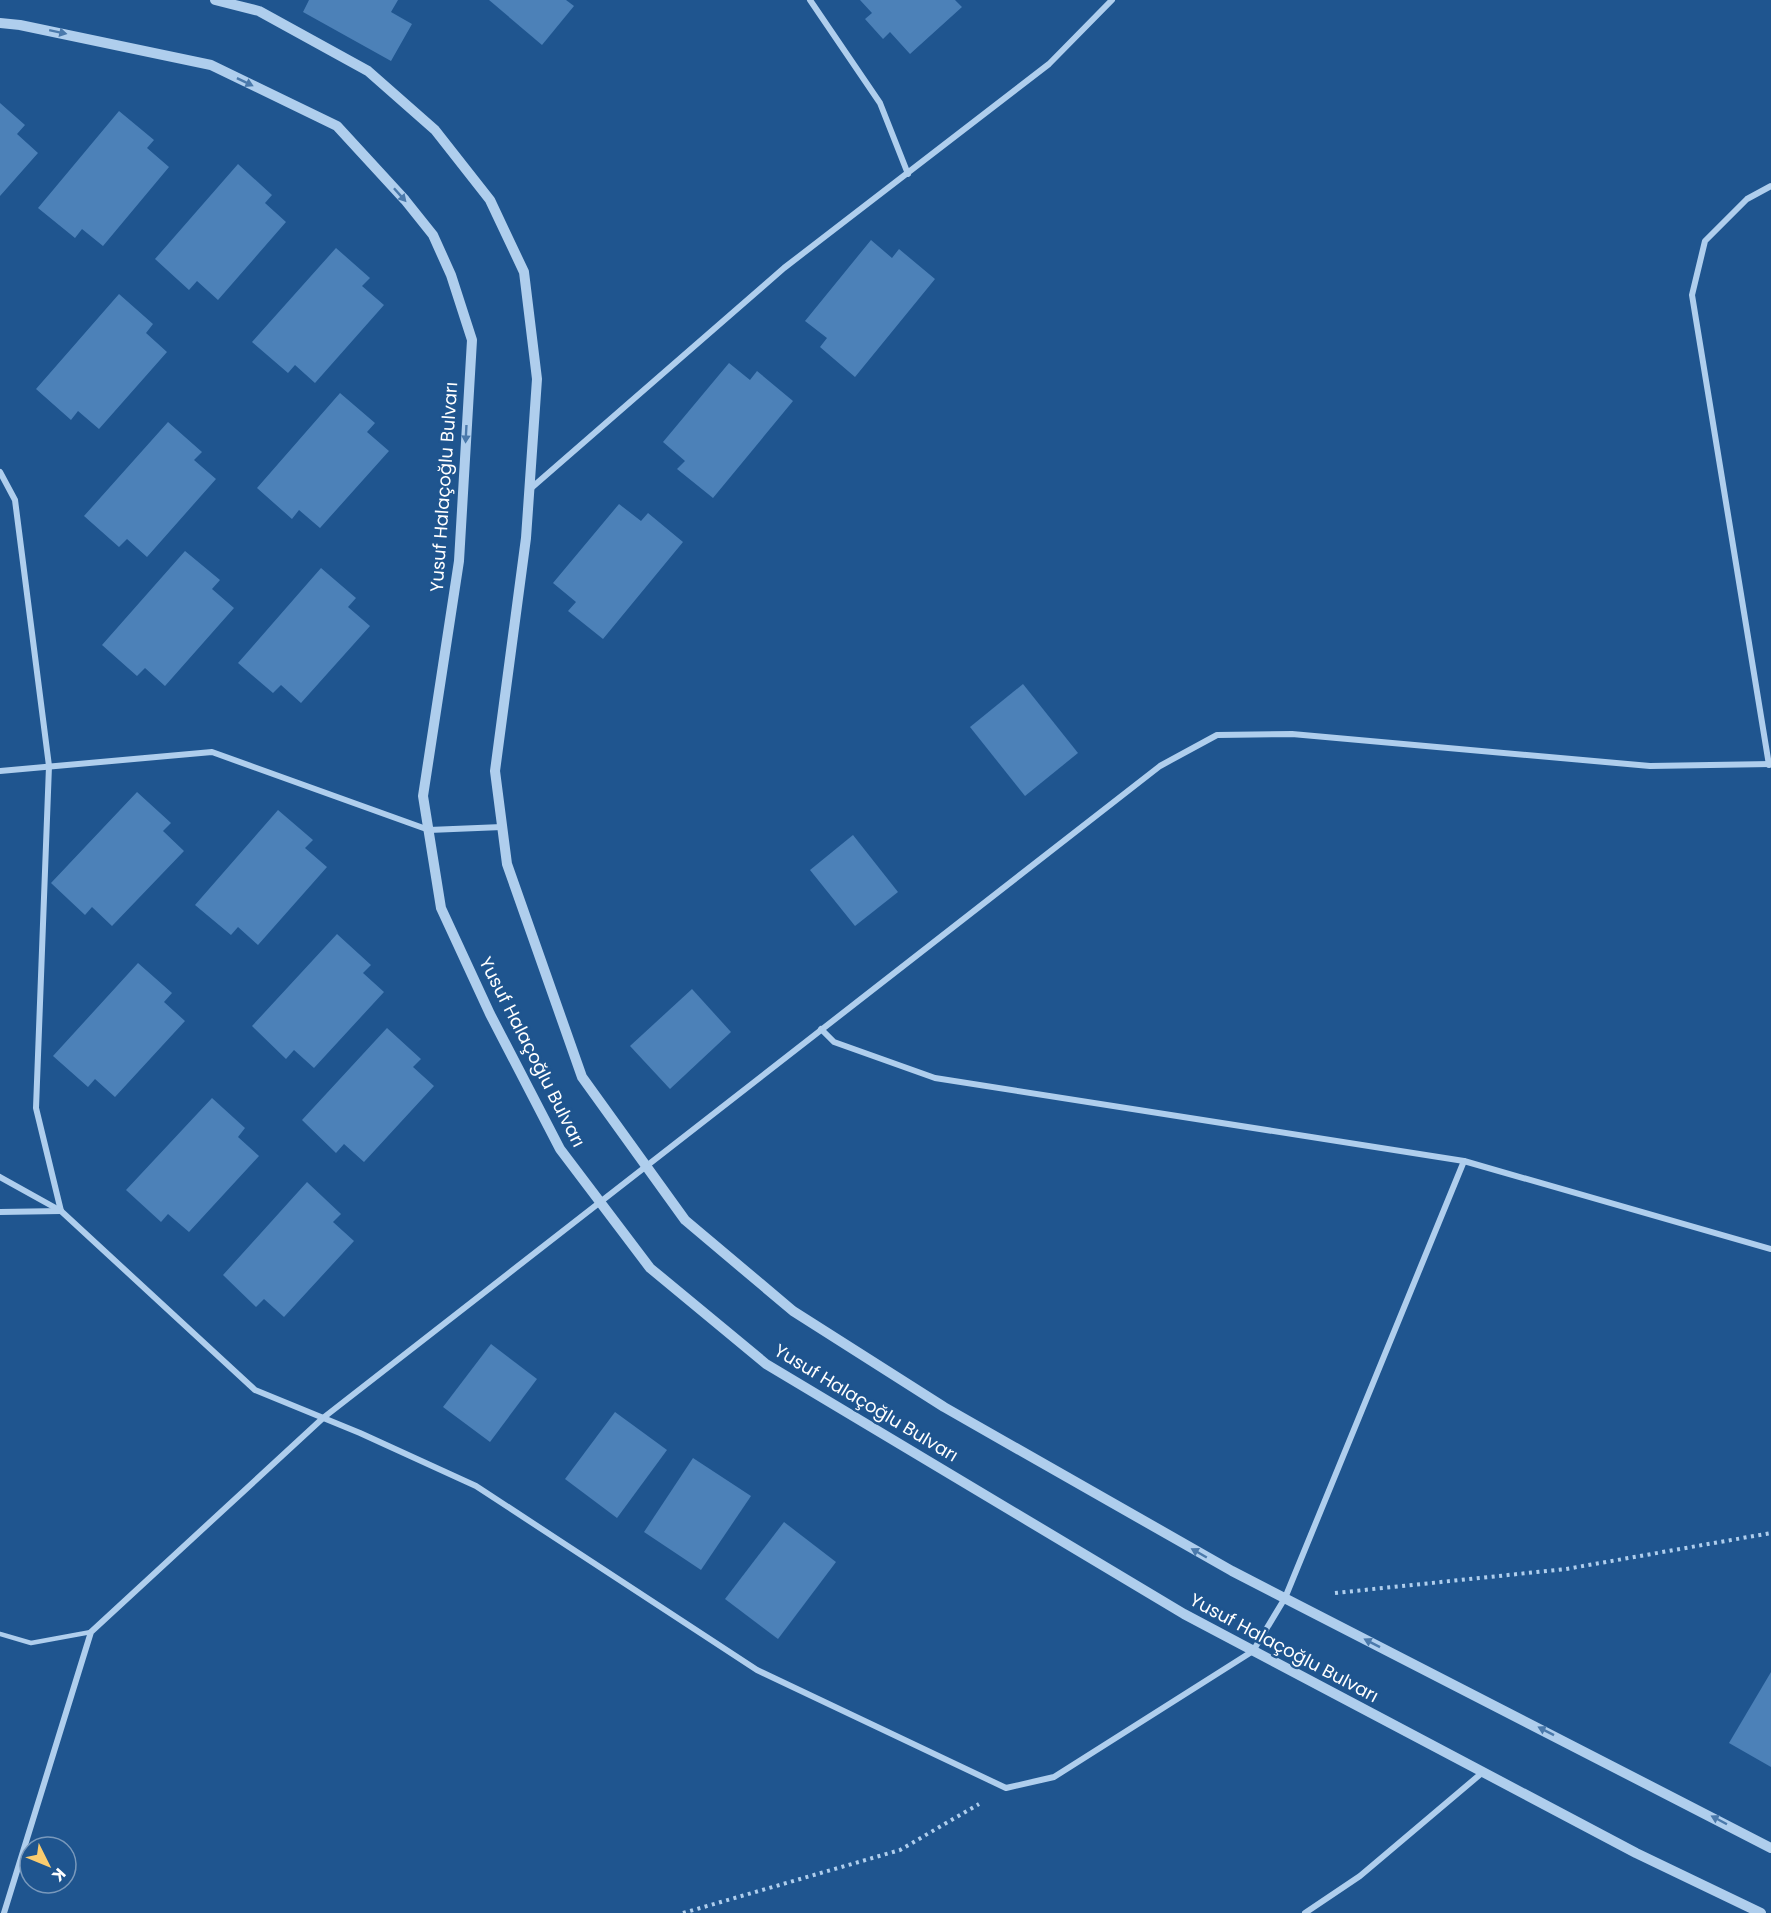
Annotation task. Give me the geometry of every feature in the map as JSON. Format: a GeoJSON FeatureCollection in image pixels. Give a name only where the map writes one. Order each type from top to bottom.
{"type":"FeatureCollection","features":[{"type":"Feature","properties":{"kind":"street","name":"Yusuf Halaçoğlu Bulvarı"},"geometry":{"type":"LineString","coordinates":[[214,0],[259,11],[368,71],[435,130],[490,200],[524,272],[537,379],[526,538],[495,771],[507,864],[582,1077],[685,1220],[793,1311],[944,1407],[1232,1571],[1771,1848]]}},
{"type":"Feature","properties":{"kind":"street"},"geometry":{"type":"LineString","coordinates":[[810,0],[880,103],[908,174]]}},
{"type":"Feature","properties":{"kind":"street"},"geometry":{"type":"LineString","coordinates":[[529,490],[784,268],[1048,64],[1112,0]]}},
{"type":"Feature","properties":{"kind":"street","name":"Yusuf Halaçoğlu Bulvarı"},"geometry":{"type":"LineString","coordinates":[[0,23],[21,25],[211,65],[327,121],[337,126],[405,200],[433,235],[451,275],[472,340],[459,561],[423,796],[441,908],[490,1014],[560,1149],[650,1268],[766,1364],[1184,1614],[1636,1853],[1761,1913]]}},
{"type":"Feature","properties":{"kind":"street"},"geometry":{"type":"LineString","coordinates":[[4,1913],[91,1632],[323,1418],[1160,766],[1217,735],[1292,734],[1650,765],[1770,764],[1692,296],[1705,242],[1747,199],[1771,186]]}},
{"type":"Feature","properties":{"kind":"street"},"geometry":{"type":"LineString","coordinates":[[0,472],[15,500],[49,766],[36,1108],[61,1210]]}},
{"type":"Feature","properties":{"kind":"street"},"geometry":{"type":"LineString","coordinates":[[0,771],[212,752],[429,830],[502,827]]}},
{"type":"Feature","properties":{"kind":"street"},"geometry":{"type":"LineString","coordinates":[[821,1029],[834,1042],[935,1078],[1464,1161],[1771,1249]]}},
{"type":"Feature","properties":{"kind":"street"},"geometry":{"type":"LineString","coordinates":[[0,1178],[61,1210],[255,1390],[476,1486],[757,1670],[1006,1788],[1054,1777],[1253,1651],[1285,1598],[1464,1161]]}},
{"type":"Feature","properties":{"kind":"street"},"geometry":{"type":"LineString","coordinates":[[0,1212],[61,1210]]}},
{"type":"Feature","properties":{"kind":"street"},"geometry":{"type":"LineString","coordinates":[[1305,1913],[1360,1876],[1483,1772]]}},
{"type":"Feature","properties":{"kind":"lane"},"geometry":{"type":"LineString","coordinates":[[0,1634],[32,1643],[91,1632]]}},
{"type":"Feature","properties":{"kind":"path"},"geometry":{"type":"LineString","coordinates":[[1332,1593],[1566,1569],[1771,1533]]}},
{"type":"Feature","properties":{"kind":"path"},"geometry":{"type":"LineString","coordinates":[[683,1913],[900,1850],[1006,1788]]}},
{"type":"Feature","properties":{"kind":"building"},"geometry":{"type":"Polygon","coordinates":[[[309,0],[398,0],[391,12],[412,24],[391,61],[303,12],[309,0]]]}},
{"type":"Feature","properties":{"kind":"building"},"geometry":{"type":"Polygon","coordinates":[[[489,0],[566,0],[574,6],[542,45],[489,0]]]}},
{"type":"Feature","properties":{"kind":"building"},"geometry":{"type":"Polygon","coordinates":[[[860,0],[955,0],[962,7],[910,54],[890,32],[883,39],[865,19],[872,13],[860,0]]]}},
{"type":"Feature","properties":{"kind":"building"},"geometry":{"type":"Polygon","coordinates":[[[0,103],[25,125],[17,134],[38,153],[0,196],[0,103]]]}},
{"type":"Feature","properties":{"kind":"building"},"geometry":{"type":"Polygon","coordinates":[[[119,111],[154,140],[147,148],[169,167],[103,246],[82,229],[75,238],[38,208],[119,111]]]}},
{"type":"Feature","properties":{"kind":"building"},"geometry":{"type":"Polygon","coordinates":[[[238,164],[272,195],[265,203],[286,222],[218,300],[197,281],[189,290],[155,259],[238,164]]]}},
{"type":"Feature","properties":{"kind":"building"},"geometry":{"type":"Polygon","coordinates":[[[871,240],[892,258],[899,249],[935,279],[855,377],[820,347],[827,338],[805,321],[871,240]]]}},
{"type":"Feature","properties":{"kind":"building"},"geometry":{"type":"Polygon","coordinates":[[[336,248],[370,278],[362,286],[384,305],[315,383],[295,365],[288,373],[252,342],[336,248]]]}},
{"type":"Feature","properties":{"kind":"building"},"geometry":{"type":"Polygon","coordinates":[[[119,294],[153,324],[146,333],[167,352],[99,429],[78,411],[71,420],[36,389],[119,294]]]}},
{"type":"Feature","properties":{"kind":"building"},"geometry":{"type":"Polygon","coordinates":[[[729,363],[750,380],[757,371],[793,401],[713,498],[677,469],[685,461],[663,442],[729,363]]]}},
{"type":"Feature","properties":{"kind":"building"},"geometry":{"type":"Polygon","coordinates":[[[340,393],[375,423],[367,432],[389,451],[320,528],[299,510],[292,519],[257,488],[340,393]]]}},
{"type":"Feature","properties":{"kind":"building"},"geometry":{"type":"Polygon","coordinates":[[[168,422],[202,452],[194,460],[216,479],[147,557],[127,539],[119,547],[84,516],[168,422]]]}},
{"type":"Feature","properties":{"kind":"building"},"geometry":{"type":"Polygon","coordinates":[[[619,504],[641,521],[648,513],[683,542],[603,639],[568,611],[576,602],[553,583],[619,504]]]}},
{"type":"Feature","properties":{"kind":"building"},"geometry":{"type":"Polygon","coordinates":[[[185,551],[220,580],[212,589],[234,608],[165,686],[145,668],[137,676],[102,645],[185,551]]]}},
{"type":"Feature","properties":{"kind":"building"},"geometry":{"type":"Polygon","coordinates":[[[321,568],[356,598],[348,607],[370,626],[301,703],[281,685],[273,693],[238,663],[321,568]]]}},
{"type":"Feature","properties":{"kind":"building"},"geometry":{"type":"Polygon","coordinates":[[[1023,684],[1078,753],[1025,796],[970,727],[1023,684]]]}},
{"type":"Feature","properties":{"kind":"building"},"geometry":{"type":"Polygon","coordinates":[[[137,792],[171,823],[163,831],[184,851],[112,926],[92,907],[85,915],[51,883],[137,792]]]}},
{"type":"Feature","properties":{"kind":"building"},"geometry":{"type":"Polygon","coordinates":[[[278,810],[313,840],[305,848],[327,867],[258,945],[238,927],[231,935],[195,905],[278,810]]]}},
{"type":"Feature","properties":{"kind":"building"},"geometry":{"type":"Polygon","coordinates":[[[853,835],[898,892],[855,926],[810,870],[853,835]]]}},
{"type":"Feature","properties":{"kind":"building"},"geometry":{"type":"Polygon","coordinates":[[[337,934],[371,965],[363,973],[384,992],[314,1068],[294,1050],[286,1059],[252,1026],[337,934]]]}},
{"type":"Feature","properties":{"kind":"building"},"geometry":{"type":"Polygon","coordinates":[[[138,963],[172,993],[164,1002],[185,1021],[115,1097],[95,1079],[88,1087],[53,1056],[138,963]]]}},
{"type":"Feature","properties":{"kind":"building"},"geometry":{"type":"Polygon","coordinates":[[[692,989],[731,1032],[670,1089],[630,1046],[692,989]]]}},
{"type":"Feature","properties":{"kind":"building"},"geometry":{"type":"Polygon","coordinates":[[[387,1028],[421,1059],[413,1067],[434,1086],[364,1162],[344,1144],[336,1153],[302,1120],[387,1028]]]}},
{"type":"Feature","properties":{"kind":"building"},"geometry":{"type":"Polygon","coordinates":[[[212,1098],[245,1128],[238,1137],[259,1156],[189,1232],[168,1214],[161,1222],[126,1190],[212,1098]]]}},
{"type":"Feature","properties":{"kind":"building"},"geometry":{"type":"Polygon","coordinates":[[[307,1182],[341,1214],[333,1222],[354,1241],[284,1317],[264,1299],[256,1307],[223,1275],[307,1182]]]}},
{"type":"Feature","properties":{"kind":"building"},"geometry":{"type":"Polygon","coordinates":[[[491,1344],[537,1379],[490,1442],[443,1407],[491,1344]]]}},
{"type":"Feature","properties":{"kind":"building"},"geometry":{"type":"Polygon","coordinates":[[[615,1412],[667,1450],[617,1518],[565,1479],[615,1412]]]}},
{"type":"Feature","properties":{"kind":"building"},"geometry":{"type":"Polygon","coordinates":[[[693,1458],[751,1496],[701,1570],[644,1532],[693,1458]]]}},
{"type":"Feature","properties":{"kind":"building"},"geometry":{"type":"Polygon","coordinates":[[[784,1522],[836,1562],[778,1639],[725,1599],[784,1522]]]}},
{"type":"Feature","properties":{"kind":"building"},"geometry":{"type":"Polygon","coordinates":[[[1771,1672],[1771,1767],[1729,1743],[1771,1672]]]}}]}
